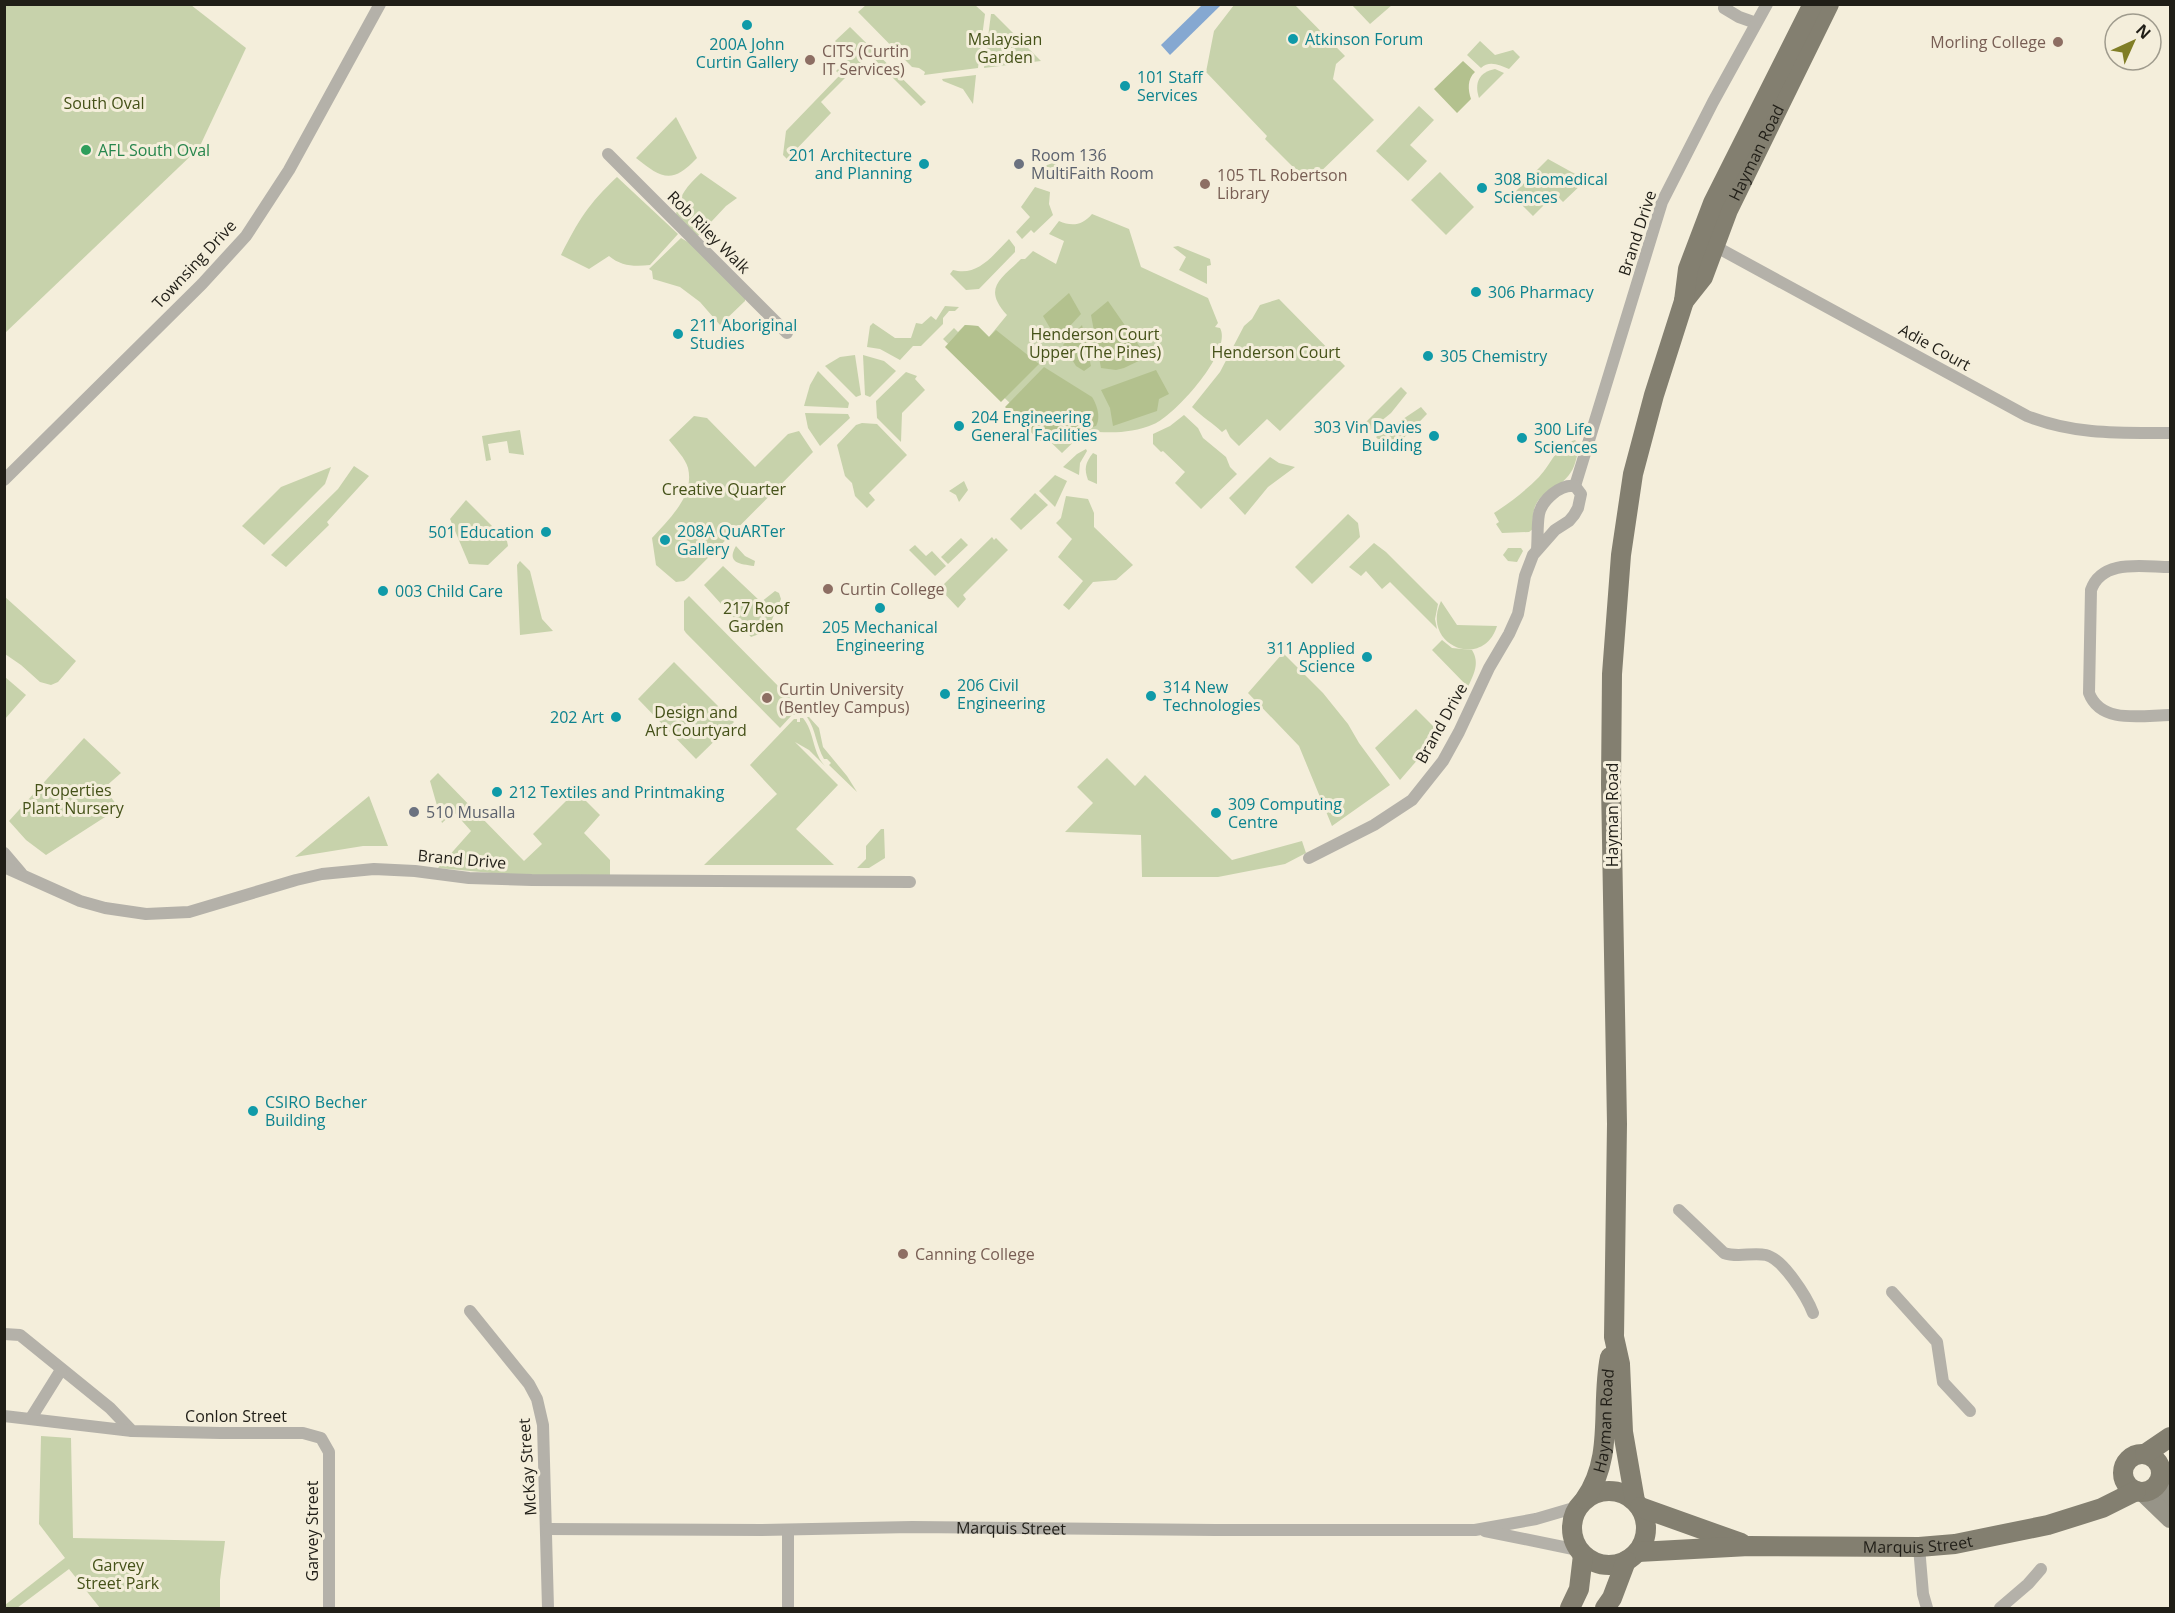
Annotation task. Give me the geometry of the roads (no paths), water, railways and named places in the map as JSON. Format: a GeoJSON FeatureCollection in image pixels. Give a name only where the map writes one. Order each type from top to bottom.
{"type":"FeatureCollection","features":[{"type":"Feature","properties":{"kind":"main road","name":"Hayman Road"},"geometry":{"type":"LineString","coordinates":[[1581,1503],[1600,1472],[1605,1449],[1609,1364],[1614,1337],[1617,1124],[1611,784],[1612,674],[1621,555],[1634,474],[1654,395],[1684,301],[1703,277],[1713,202],[1813,4]]}},
{"type":"Feature","properties":{"kind":"main road","name":"Hayman Road"},"geometry":{"type":"LineString","coordinates":[[1707,242],[1728,210],[1829,4]]}},
{"type":"Feature","properties":{"kind":"main road","name":"Hayman Road"},"geometry":{"type":"LineString","coordinates":[[1614,1337],[1620,1364],[1623,1432],[1638,1504]]}},
{"type":"Feature","properties":{"kind":"main road"},"geometry":{"type":"LineString","coordinates":[[2145,1454],[2170,1437]]}},
{"type":"Feature","properties":{"kind":"main road"},"geometry":{"type":"LineString","coordinates":[[2139,1454],[2145,1454],[2156,1460],[2164,1470],[2154,1488],[2139,1492],[2126,1484],[2123,1472],[2128,1460],[2139,1454]]}},
{"type":"Feature","properties":{"kind":"main road","name":"Marquis Street"},"geometry":{"type":"LineString","coordinates":[[2083,1513],[2123,1472]]}},
{"type":"Feature","properties":{"kind":"main road"},"geometry":{"type":"LineString","coordinates":[[1605,1608],[1632,1557],[1645,1539],[1646,1523],[1638,1504],[1623,1494],[1611,1490],[1597,1492],[1581,1503],[1573,1518],[1571,1529],[1573,1540],[1581,1552],[1593,1562],[1604,1565],[1616,1565],[1632,1557]]}},
{"type":"Feature","properties":{"kind":"main road","name":"Marquis Street"},"geometry":{"type":"LineString","coordinates":[[1632,1557],[1749,1546],[1918,1547],[1981,1540],[2020,1532],[2102,1508],[2139,1492]]}},
{"type":"Feature","properties":{"kind":"main road","name":"Marquis Street"},"geometry":{"type":"LineString","coordinates":[[1638,1504],[1749,1546]]}},
{"type":"Feature","properties":{"kind":"main road"},"geometry":{"type":"LineString","coordinates":[[1570,1608],[1579,1589],[1581,1552]]}},
{"type":"Feature","properties":{"kind":"street","name":"Townsing Drive"},"geometry":{"type":"LineString","coordinates":[[4,480],[202,284],[246,236],[302,148],[380,4]]}},
{"type":"Feature","properties":{"kind":"street","name":"Brand Drive"},"geometry":{"type":"LineString","coordinates":[[1575,486],[1662,202],[1767,4]]}},
{"type":"Feature","properties":{"kind":"street"},"geometry":{"type":"LineString","coordinates":[[1724,8],[1756,23]]}},
{"type":"Feature","properties":{"kind":"street","name":"Rob Riley Walk"},"geometry":{"type":"LineString","coordinates":[[608,154],[787,333]]}},
{"type":"Feature","properties":{"kind":"street","name":"Adie Court"},"geometry":{"type":"LineString","coordinates":[[1707,242],[2027,416],[2071,430],[2170,433]]}},
{"type":"Feature","properties":{"kind":"street","name":"Brand Drive"},"geometry":{"type":"LineString","coordinates":[[1537,549],[1541,508],[1550,496],[1562,487],[1575,486]]}},
{"type":"Feature","properties":{"kind":"street","name":"Brand Drive"},"geometry":{"type":"LineString","coordinates":[[1309,858],[1374,825],[1412,800],[1443,760],[1518,615],[1528,565],[1537,549],[1555,530],[1569,521],[1578,508],[1581,494],[1575,486]]}},
{"type":"Feature","properties":{"kind":"street"},"geometry":{"type":"LineString","coordinates":[[1539,519],[1546,528],[1555,530]]}},
{"type":"Feature","properties":{"kind":"street"},"geometry":{"type":"LineString","coordinates":[[2170,567],[2121,567],[2111,569],[2094,582],[2091,590],[2089,693],[2096,706],[2112,716],[2170,715]]}},
{"type":"Feature","properties":{"kind":"street","name":"Brand Drive"},"geometry":{"type":"LineString","coordinates":[[4,853],[23,876]]}},
{"type":"Feature","properties":{"kind":"street","name":"Brand Drive"},"geometry":{"type":"LineString","coordinates":[[4,867],[80,902],[105,908],[156,914],[189,912],[273,885],[322,874],[374,869],[415,871],[469,878],[532,880],[910,882]]}},
{"type":"Feature","properties":{"kind":"street"},"geometry":{"type":"LineString","coordinates":[[1679,1210],[1724,1253],[1732,1256],[1764,1254],[1773,1258],[1802,1289],[1813,1313]]}},
{"type":"Feature","properties":{"kind":"street"},"geometry":{"type":"LineString","coordinates":[[1892,1292],[1937,1342],[1943,1382],[1970,1411]]}},
{"type":"Feature","properties":{"kind":"street","name":"McKay Street"},"geometry":{"type":"LineString","coordinates":[[470,1311],[522,1373],[537,1399],[543,1425],[548,1608]]}},
{"type":"Feature","properties":{"kind":"street"},"geometry":{"type":"LineString","coordinates":[[4,1334],[20,1335],[110,1408],[132,1431]]}},
{"type":"Feature","properties":{"kind":"street"},"geometry":{"type":"LineString","coordinates":[[31,1418],[61,1370]]}},
{"type":"Feature","properties":{"kind":"street","name":"Conlon Street"},"geometry":{"type":"LineString","coordinates":[[4,1416],[132,1431],[220,1434],[303,1433],[321,1438],[329,1452]]}},
{"type":"Feature","properties":{"kind":"street","name":"Garvey Street"},"geometry":{"type":"LineString","coordinates":[[329,1452],[329,1608]]}},
{"type":"Feature","properties":{"kind":"street"},"geometry":{"type":"LineString","coordinates":[[2164,1470],[2170,1498]]}},
{"type":"Feature","properties":{"kind":"street"},"geometry":{"type":"LineString","coordinates":[[2139,1492],[2170,1519]]}},
{"type":"Feature","properties":{"kind":"street","name":"Marquis Street"},"geometry":{"type":"LineString","coordinates":[[547,1529],[788,1530],[912,1527],[1475,1530],[1536,1519],[1581,1503]]}},
{"type":"Feature","properties":{"kind":"street"},"geometry":{"type":"LineString","coordinates":[[788,1530],[788,1608]]}},
{"type":"Feature","properties":{"kind":"street","name":"Marquis Street"},"geometry":{"type":"LineString","coordinates":[[1475,1530],[1581,1552]]}},
{"type":"Feature","properties":{"kind":"street"},"geometry":{"type":"LineString","coordinates":[[1918,1547],[1923,1594],[1927,1608]]}},
{"type":"Feature","properties":{"kind":"street"},"geometry":{"type":"LineString","coordinates":[[2000,1608],[2028,1584],[2041,1569]]}},
{"type":"Feature","properties":{"kind":"water"},"geometry":{"type":"Polygon","coordinates":[[[1202,5],[1221,5],[1170,55],[1161,45],[1202,5]]]}},
{"type":"Feature","properties":{"kind":"place","name":"200A John Curtin Gallery"},"geometry":{"type":"Point","coordinates":[747,25]}},
{"type":"Feature","properties":{"kind":"place","name":"Atkinson Forum"},"geometry":{"type":"Point","coordinates":[1293,39]}},
{"type":"Feature","properties":{"kind":"place","name":"Morling College"},"geometry":{"type":"Point","coordinates":[2058,42]}},
{"type":"Feature","properties":{"kind":"place","name":"CITS (Curtin IT Services)"},"geometry":{"type":"Point","coordinates":[810,60]}},
{"type":"Feature","properties":{"kind":"place","name":"101 Staff Services"},"geometry":{"type":"Point","coordinates":[1125,86]}},
{"type":"Feature","properties":{"kind":"place","name":"AFL South Oval"},"geometry":{"type":"Point","coordinates":[86,150]}},
{"type":"Feature","properties":{"kind":"place","name":"201 Architecture and Planning"},"geometry":{"type":"Point","coordinates":[924,164]}},
{"type":"Feature","properties":{"kind":"place","name":"Room 136 MultiFaith Room"},"geometry":{"type":"Point","coordinates":[1019,164]}},
{"type":"Feature","properties":{"kind":"place","name":"105 TL Robertson Library"},"geometry":{"type":"Point","coordinates":[1205,184]}},
{"type":"Feature","properties":{"kind":"place","name":"308 Biomedical Sciences"},"geometry":{"type":"Point","coordinates":[1482,188]}},
{"type":"Feature","properties":{"kind":"place","name":"306 Pharmacy"},"geometry":{"type":"Point","coordinates":[1476,292]}},
{"type":"Feature","properties":{"kind":"place","name":"211 Aboriginal Studies"},"geometry":{"type":"Point","coordinates":[678,334]}},
{"type":"Feature","properties":{"kind":"place","name":"305 Chemistry"},"geometry":{"type":"Point","coordinates":[1428,356]}},
{"type":"Feature","properties":{"kind":"place","name":"204 Engineering General Facilities"},"geometry":{"type":"Point","coordinates":[959,426]}},
{"type":"Feature","properties":{"kind":"place","name":"303 Vin Davies Building"},"geometry":{"type":"Point","coordinates":[1434,436]}},
{"type":"Feature","properties":{"kind":"place","name":"300 Life Sciences"},"geometry":{"type":"Point","coordinates":[1522,438]}},
{"type":"Feature","properties":{"kind":"place","name":"501 Education"},"geometry":{"type":"Point","coordinates":[546,532]}},
{"type":"Feature","properties":{"kind":"place","name":"208A QuARTer Gallery"},"geometry":{"type":"Point","coordinates":[665,540]}},
{"type":"Feature","properties":{"kind":"place","name":"Curtin College"},"geometry":{"type":"Point","coordinates":[828,589]}},
{"type":"Feature","properties":{"kind":"place","name":"003 Child Care"},"geometry":{"type":"Point","coordinates":[383,591]}},
{"type":"Feature","properties":{"kind":"place","name":"205 Mechanical Engineering"},"geometry":{"type":"Point","coordinates":[880,608]}},
{"type":"Feature","properties":{"kind":"place","name":"311 Applied Science"},"geometry":{"type":"Point","coordinates":[1367,657]}},
{"type":"Feature","properties":{"kind":"place","name":"206 Civil Engineering"},"geometry":{"type":"Point","coordinates":[945,694]}},
{"type":"Feature","properties":{"kind":"place","name":"314 New Technologies"},"geometry":{"type":"Point","coordinates":[1151,696]}},
{"type":"Feature","properties":{"kind":"place","name":"Curtin University (Bentley Campus)"},"geometry":{"type":"Point","coordinates":[767,698]}},
{"type":"Feature","properties":{"kind":"place","name":"202 Art"},"geometry":{"type":"Point","coordinates":[616,717]}},
{"type":"Feature","properties":{"kind":"place","name":"212 Textiles and Printmaking"},"geometry":{"type":"Point","coordinates":[497,792]}},
{"type":"Feature","properties":{"kind":"place","name":"510 Musalla"},"geometry":{"type":"Point","coordinates":[414,812]}},
{"type":"Feature","properties":{"kind":"place","name":"309 Computing Centre"},"geometry":{"type":"Point","coordinates":[1216,813]}},
{"type":"Feature","properties":{"kind":"place","name":"CSIRO Becher Building"},"geometry":{"type":"Point","coordinates":[253,1111]}},
{"type":"Feature","properties":{"kind":"place","name":"Canning College"},"geometry":{"type":"Point","coordinates":[903,1254]}},
{"type":"Feature","properties":{"kind":"park label","name":"Malaysian Garden"},"geometry":{"type":"Point","coordinates":[1005,48]}},
{"type":"Feature","properties":{"kind":"park label","name":"South Oval"},"geometry":{"type":"Point","coordinates":[104,103]}},
{"type":"Feature","properties":{"kind":"park label","name":"Henderson Court Upper (The Pines)"},"geometry":{"type":"Point","coordinates":[1095,343]}},
{"type":"Feature","properties":{"kind":"park label","name":"Henderson Court"},"geometry":{"type":"Point","coordinates":[1276,352]}},
{"type":"Feature","properties":{"kind":"park label","name":"Creative Quarter"},"geometry":{"type":"Point","coordinates":[724,489]}},
{"type":"Feature","properties":{"kind":"park label","name":"217 Roof Garden"},"geometry":{"type":"Point","coordinates":[756,617]}},
{"type":"Feature","properties":{"kind":"park label","name":"Design and Art Courtyard"},"geometry":{"type":"Point","coordinates":[696,721]}},
{"type":"Feature","properties":{"kind":"park label","name":"Properties Plant Nursery"},"geometry":{"type":"Point","coordinates":[73,799]}},
{"type":"Feature","properties":{"kind":"park label","name":"Garvey Street Park"},"geometry":{"type":"Point","coordinates":[118,1574]}}]}
